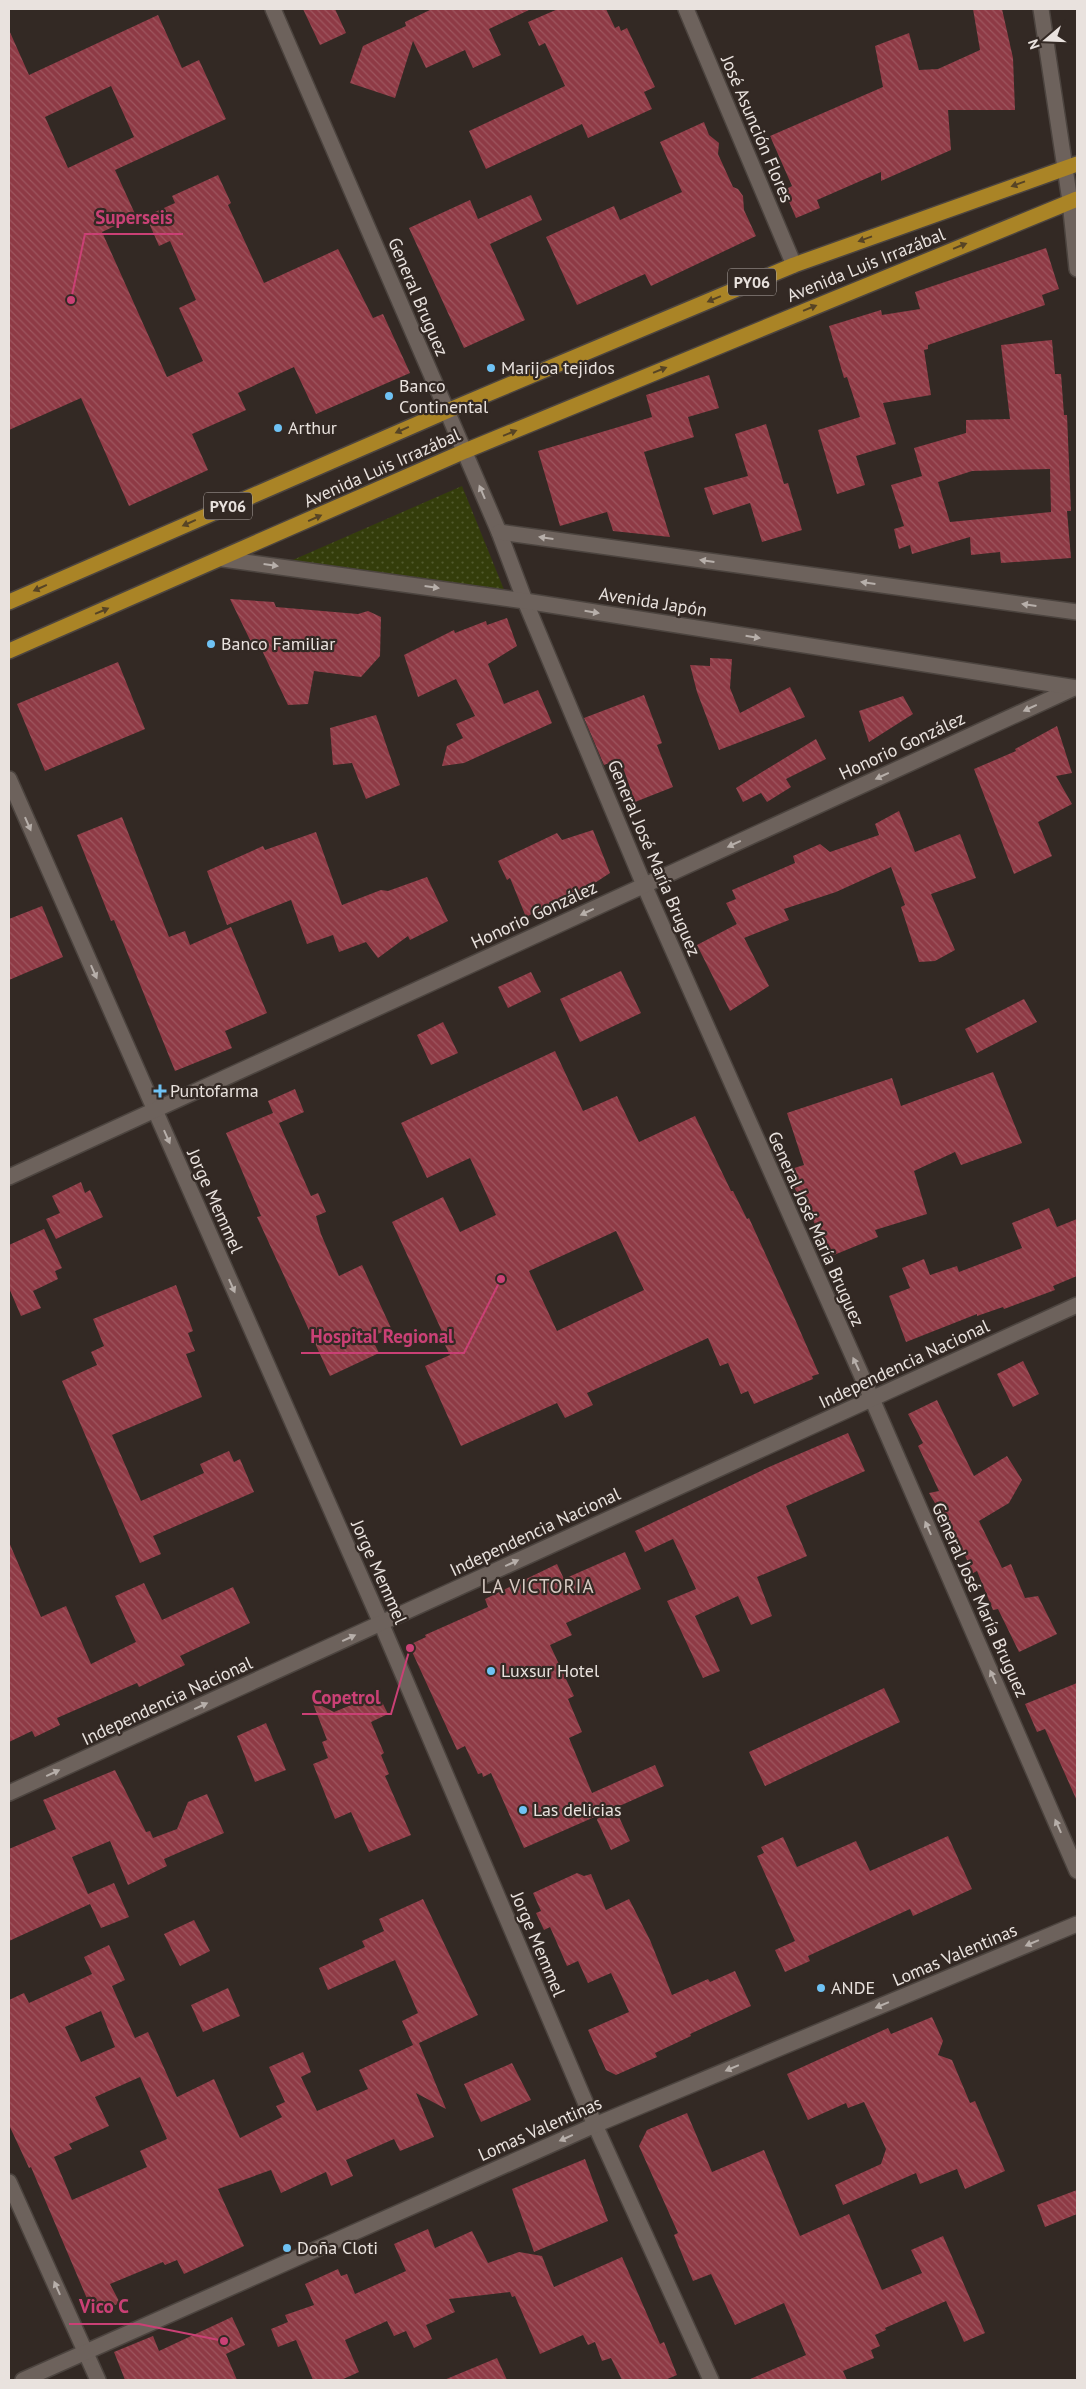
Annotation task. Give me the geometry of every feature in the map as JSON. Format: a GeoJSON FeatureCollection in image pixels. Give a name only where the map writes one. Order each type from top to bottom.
{"type":"FeatureCollection","features":[{"type":"Feature","properties":{"kind":"highway","name":"Avenida Luis Irrazábal"},"geometry":{"type":"LineString","coordinates":[[9,602],[447,411],[794,265],[1070,166]]}},
{"type":"Feature","properties":{"kind":"highway","name":"Avenida Luis Irrazábal"},"geometry":{"type":"LineString","coordinates":[[9,651],[465,451],[1073,200]]}},
{"type":"Feature","properties":{"kind":"street","name":"General Bruguez"},"geometry":{"type":"LineString","coordinates":[[273,9],[465,451],[525,601]]}},
{"type":"Feature","properties":{"kind":"street","name":"José Asunción Flores"},"geometry":{"type":"LineString","coordinates":[[686,9],[794,265]]}},
{"type":"Feature","properties":{"kind":"street"},"geometry":{"type":"LineString","coordinates":[[1041,9],[1070,166],[1077,269]]}},
{"type":"Feature","properties":{"kind":"street"},"geometry":{"type":"LineString","coordinates":[[498,532],[1077,612]]}},
{"type":"Feature","properties":{"kind":"street","name":"Avenida Japón"},"geometry":{"type":"LineString","coordinates":[[222,558],[525,601],[1076,686]]}},
{"type":"Feature","properties":{"kind":"street","name":"General José María Bruguez"},"geometry":{"type":"LineString","coordinates":[[525,601],[644,885],[872,1399],[1077,1871]]}},
{"type":"Feature","properties":{"kind":"street","name":"Honorio González"},"geometry":{"type":"LineString","coordinates":[[9,1177],[1076,686]]}},
{"type":"Feature","properties":{"kind":"street","name":"Jorge Memmel"},"geometry":{"type":"LineString","coordinates":[[9,779],[381,1623],[595,2125],[711,2380]]}},
{"type":"Feature","properties":{"kind":"street","name":"Independencia Nacional"},"geometry":{"type":"LineString","coordinates":[[9,1794],[1077,1305]]}},
{"type":"Feature","properties":{"kind":"street","name":"Lomas Valentinas"},"geometry":{"type":"LineString","coordinates":[[23,2380],[595,2125],[1077,1924]]}},
{"type":"Feature","properties":{"kind":"street"},"geometry":{"type":"LineString","coordinates":[[9,2182],[98,2380]]}},
{"type":"Feature","properties":{"kind":"green space"},"geometry":{"type":"Polygon","coordinates":[[[462,486],[509,602],[263,573],[462,486]]]}},
{"type":"Feature","properties":{"kind":"building"},"geometry":{"type":"Polygon","coordinates":[[[303,9],[335,9],[346,33],[320,45],[303,9]]]}},
{"type":"Feature","properties":{"kind":"building"},"geometry":{"type":"Polygon","coordinates":[[[432,9],[531,9],[489,29],[501,55],[473,68],[465,50],[426,68],[413,41],[395,98],[350,83],[363,46],[406,26],[405,22],[432,9]]]}},
{"type":"Feature","properties":{"kind":"building"},"geometry":{"type":"Polygon","coordinates":[[[558,9],[606,9],[615,28],[619,26],[621,31],[627,28],[655,87],[644,92],[652,109],[588,138],[582,124],[486,169],[469,131],[565,86],[545,43],[539,46],[528,22],[558,9]]]}},
{"type":"Feature","properties":{"kind":"building"},"geometry":{"type":"Polygon","coordinates":[[[973,9],[1002,9],[1013,58],[1015,110],[948,110],[951,150],[881,181],[881,172],[817,200],[820,208],[796,218],[784,190],[792,186],[770,136],[883,87],[875,46],[909,33],[919,70],[938,69],[980,50],[973,9]]]}},
{"type":"Feature","properties":{"kind":"building"},"geometry":{"type":"Polygon","coordinates":[[[158,15],[182,68],[199,60],[226,119],[115,170],[136,216],[102,232],[167,377],[203,361],[179,308],[196,300],[170,241],[159,246],[146,216],[175,203],[172,196],[218,175],[231,203],[228,205],[264,283],[338,249],[373,318],[383,314],[410,373],[316,414],[294,367],[238,393],[246,410],[192,434],[208,470],[129,506],[81,398],[9,430],[9,30],[29,75],[158,15]],[[111,86],[45,117],[68,168],[134,137],[111,86]]]}},
{"type":"Feature","properties":{"kind":"building"},"geometry":{"type":"Polygon","coordinates":[[[704,122],[709,135],[719,143],[718,154],[733,187],[738,189],[743,196],[744,210],[756,236],[651,286],[645,274],[577,305],[546,237],[614,206],[620,220],[682,192],[660,142],[704,122]]]}},
{"type":"Feature","properties":{"kind":"building"},"geometry":{"type":"Polygon","coordinates":[[[531,195],[542,220],[490,244],[525,320],[464,348],[409,228],[470,200],[478,219],[531,195]]]}},
{"type":"Feature","properties":{"kind":"building"},"geometry":{"type":"Polygon","coordinates":[[[1046,248],[1059,289],[1042,295],[1045,305],[928,345],[928,349],[924,350],[931,395],[883,403],[896,444],[856,456],[865,485],[837,494],[818,430],[860,417],[847,377],[844,378],[829,326],[881,310],[882,315],[920,309],[915,292],[1046,248]]]}},
{"type":"Feature","properties":{"kind":"building"},"geometry":{"type":"Polygon","coordinates":[[[1052,340],[1055,374],[1061,374],[1064,415],[1067,415],[1071,511],[1067,511],[1071,558],[1001,563],[1000,552],[971,555],[970,537],[912,554],[910,545],[899,549],[894,529],[904,526],[891,485],[922,476],[914,448],[966,433],[966,420],[1010,419],[1001,345],[1052,340]],[[1050,469],[972,471],[938,482],[950,522],[1051,512],[1050,469]]]}},
{"type":"Feature","properties":{"kind":"building"},"geometry":{"type":"Polygon","coordinates":[[[709,375],[719,408],[688,417],[694,437],[644,452],[670,537],[613,531],[607,512],[560,526],[538,451],[652,417],[646,395],[709,375]]]}},
{"type":"Feature","properties":{"kind":"building"},"geometry":{"type":"Polygon","coordinates":[[[766,424],[784,484],[788,483],[802,530],[762,542],[750,503],[713,515],[704,488],[748,476],[735,434],[766,424]]]}},
{"type":"Feature","properties":{"kind":"building"},"geometry":{"type":"Polygon","coordinates":[[[230,599],[274,602],[276,607],[358,614],[368,611],[381,617],[380,656],[361,677],[314,671],[308,704],[288,705],[257,640],[251,642],[230,599]]]}},
{"type":"Feature","properties":{"kind":"building"},"geometry":{"type":"Polygon","coordinates":[[[507,618],[517,646],[488,664],[504,704],[538,690],[552,723],[464,763],[442,766],[447,746],[463,738],[456,724],[475,716],[456,679],[418,697],[404,655],[454,630],[455,633],[486,621],[487,625],[507,618]]]}},
{"type":"Feature","properties":{"kind":"building"},"geometry":{"type":"Polygon","coordinates":[[[710,658],[732,659],[730,688],[740,713],[790,687],[805,717],[719,750],[697,692],[690,665],[710,666],[710,658]]]}},
{"type":"Feature","properties":{"kind":"building"},"geometry":{"type":"Polygon","coordinates":[[[118,662],[145,729],[45,771],[17,704],[118,662]]]}},
{"type":"Feature","properties":{"kind":"building"},"geometry":{"type":"Polygon","coordinates":[[[644,695],[662,743],[657,745],[673,787],[635,802],[620,759],[604,765],[584,718],[644,695]]]}},
{"type":"Feature","properties":{"kind":"building"},"geometry":{"type":"Polygon","coordinates":[[[903,696],[913,714],[869,742],[859,711],[903,696]]]}},
{"type":"Feature","properties":{"kind":"building"},"geometry":{"type":"Polygon","coordinates":[[[376,715],[400,785],[366,799],[352,763],[333,765],[330,728],[376,715]]]}},
{"type":"Feature","properties":{"kind":"building"},"geometry":{"type":"Polygon","coordinates":[[[1057,726],[1072,773],[1056,776],[1072,804],[1038,822],[1052,856],[1014,874],[974,769],[1016,751],[1015,749],[1057,726]]]}},
{"type":"Feature","properties":{"kind":"building"},"geometry":{"type":"Polygon","coordinates":[[[816,739],[826,759],[786,779],[791,787],[767,802],[761,793],[743,802],[736,788],[816,739]]]}},
{"type":"Feature","properties":{"kind":"building"},"geometry":{"type":"Polygon","coordinates":[[[899,811],[915,852],[960,834],[976,878],[931,894],[955,950],[935,961],[919,962],[901,907],[905,905],[891,867],[836,892],[784,909],[789,920],[744,938],[726,903],[736,899],[732,890],[795,863],[793,856],[820,844],[830,852],[879,835],[875,824],[899,811]]]}},
{"type":"Feature","properties":{"kind":"building"},"geometry":{"type":"Polygon","coordinates":[[[122,817],[169,937],[185,931],[190,945],[231,927],[267,1013],[225,1031],[232,1048],[175,1071],[114,920],[111,921],[77,835],[122,817]]]}},
{"type":"Feature","properties":{"kind":"building"},"geometry":{"type":"Polygon","coordinates":[[[593,830],[610,873],[564,903],[562,898],[526,917],[510,878],[507,880],[498,861],[557,833],[562,840],[593,830]]]}},
{"type":"Feature","properties":{"kind":"building"},"geometry":{"type":"Polygon","coordinates":[[[316,832],[342,905],[381,890],[388,891],[427,877],[448,921],[410,940],[408,936],[378,958],[366,942],[339,952],[333,935],[307,944],[291,900],[227,925],[207,871],[263,846],[265,850],[316,832]]]}},
{"type":"Feature","properties":{"kind":"building"},"geometry":{"type":"Polygon","coordinates":[[[42,906],[63,957],[9,980],[9,919],[42,906]]]}},
{"type":"Feature","properties":{"kind":"building"},"geometry":{"type":"Polygon","coordinates":[[[737,924],[769,986],[730,1011],[697,945],[737,924]]]}},
{"type":"Feature","properties":{"kind":"building"},"geometry":{"type":"Polygon","coordinates":[[[621,971],[641,1013],[580,1042],[560,999],[621,971]]]}},
{"type":"Feature","properties":{"kind":"building"},"geometry":{"type":"Polygon","coordinates":[[[531,972],[541,992],[508,1008],[498,987],[531,972]]]}},
{"type":"Feature","properties":{"kind":"building"},"geometry":{"type":"Polygon","coordinates":[[[1024,999],[1037,1022],[977,1053],[965,1029],[1024,999]]]}},
{"type":"Feature","properties":{"kind":"building"},"geometry":{"type":"Polygon","coordinates":[[[443,1022],[458,1053],[431,1065],[417,1035],[443,1022]]]}},
{"type":"Feature","properties":{"kind":"building"},"geometry":{"type":"Polygon","coordinates":[[[555,1051],[583,1111],[617,1096],[639,1142],[695,1116],[731,1191],[733,1191],[747,1219],[749,1218],[819,1374],[812,1376],[813,1379],[754,1404],[748,1391],[741,1394],[728,1363],[720,1366],[708,1338],[587,1393],[593,1405],[565,1418],[557,1403],[461,1446],[425,1366],[450,1355],[442,1339],[445,1338],[392,1222],[443,1197],[460,1232],[496,1215],[470,1158],[427,1178],[401,1123],[555,1051]],[[616,1231],[529,1271],[557,1331],[644,1290],[616,1231]]]}},
{"type":"Feature","properties":{"kind":"building"},"geometry":{"type":"Polygon","coordinates":[[[993,1072],[1022,1143],[961,1165],[955,1152],[914,1171],[927,1214],[875,1230],[878,1237],[829,1257],[810,1213],[805,1215],[788,1170],[804,1165],[787,1113],[892,1078],[901,1106],[993,1072]]]}},
{"type":"Feature","properties":{"kind":"building"},"geometry":{"type":"Polygon","coordinates":[[[295,1089],[304,1112],[279,1123],[311,1196],[318,1193],[326,1212],[316,1216],[321,1234],[339,1276],[362,1265],[391,1328],[371,1337],[379,1353],[330,1376],[257,1217],[261,1216],[226,1133],[273,1113],[268,1101],[295,1089]]]}},
{"type":"Feature","properties":{"kind":"building"},"geometry":{"type":"Polygon","coordinates":[[[81,1182],[85,1193],[90,1190],[103,1217],[56,1239],[46,1219],[60,1213],[52,1196],[81,1182]]]}},
{"type":"Feature","properties":{"kind":"building"},"geometry":{"type":"Polygon","coordinates":[[[1049,1208],[1057,1227],[1077,1219],[1077,1276],[1053,1286],[1055,1290],[1004,1309],[1003,1307],[977,1316],[977,1314],[906,1342],[889,1296],[910,1288],[902,1268],[924,1259],[930,1275],[957,1266],[959,1272],[1022,1248],[1012,1223],[1049,1208]]]}},
{"type":"Feature","properties":{"kind":"building"},"geometry":{"type":"Polygon","coordinates":[[[44,1229],[62,1268],[55,1271],[58,1279],[33,1291],[41,1308],[21,1316],[9,1288],[9,1245],[44,1229]]]}},
{"type":"Feature","properties":{"kind":"building"},"geometry":{"type":"Polygon","coordinates":[[[176,1285],[193,1331],[188,1333],[195,1351],[186,1354],[202,1397],[112,1435],[141,1501],[204,1473],[200,1464],[229,1451],[234,1462],[240,1459],[254,1492],[153,1536],[161,1554],[140,1563],[62,1381],[97,1365],[91,1352],[104,1346],[93,1319],[176,1285]]]}},
{"type":"Feature","properties":{"kind":"building"},"geometry":{"type":"Polygon","coordinates":[[[1023,1361],[1039,1394],[1013,1407],[997,1374],[1023,1361]]]}},
{"type":"Feature","properties":{"kind":"building"},"geometry":{"type":"Polygon","coordinates":[[[937,1400],[974,1476],[1007,1456],[1022,1480],[1009,1503],[979,1521],[1002,1568],[1011,1564],[1025,1598],[1038,1596],[1057,1634],[1019,1652],[998,1609],[993,1610],[977,1571],[973,1573],[961,1547],[929,1493],[939,1491],[918,1446],[923,1443],[908,1414],[937,1400]]]}},
{"type":"Feature","properties":{"kind":"building"},"geometry":{"type":"Polygon","coordinates":[[[848,1433],[865,1471],[786,1506],[807,1556],[757,1577],[772,1616],[751,1625],[738,1596],[695,1616],[720,1671],[703,1678],[667,1601],[696,1589],[673,1539],[645,1552],[635,1531],[769,1467],[848,1433]]]}},
{"type":"Feature","properties":{"kind":"building"},"geometry":{"type":"Polygon","coordinates":[[[9,1542],[41,1617],[66,1606],[91,1664],[136,1642],[115,1596],[144,1583],[162,1620],[233,1587],[250,1623],[180,1656],[185,1665],[139,1687],[137,1683],[57,1718],[60,1725],[35,1737],[32,1731],[9,1742],[9,1542]]]}},
{"type":"Feature","properties":{"kind":"building"},"geometry":{"type":"Polygon","coordinates":[[[625,1552],[641,1589],[566,1623],[572,1635],[550,1645],[574,1696],[568,1699],[582,1732],[569,1738],[592,1793],[655,1765],[664,1786],[615,1808],[630,1841],[611,1850],[597,1820],[599,1815],[524,1848],[491,1773],[483,1777],[482,1773],[478,1774],[465,1746],[457,1750],[409,1645],[426,1637],[425,1635],[488,1607],[485,1599],[557,1564],[564,1579],[625,1552]]]}},
{"type":"Feature","properties":{"kind":"building"},"geometry":{"type":"Polygon","coordinates":[[[1077,1683],[1077,1801],[1045,1729],[1037,1732],[1025,1704],[1077,1683]]]}},
{"type":"Feature","properties":{"kind":"building"},"geometry":{"type":"Polygon","coordinates":[[[884,1688],[900,1722],[765,1786],[749,1752],[884,1688]]]}},
{"type":"Feature","properties":{"kind":"building"},"geometry":{"type":"Polygon","coordinates":[[[378,1694],[388,1714],[371,1722],[384,1753],[381,1755],[389,1774],[385,1776],[411,1835],[369,1852],[351,1812],[335,1819],[313,1764],[328,1758],[322,1742],[327,1740],[312,1701],[334,1712],[378,1694]]]}},
{"type":"Feature","properties":{"kind":"building"},"geometry":{"type":"Polygon","coordinates":[[[266,1723],[286,1770],[255,1782],[237,1736],[266,1723]]]}},
{"type":"Feature","properties":{"kind":"building"},"geometry":{"type":"Polygon","coordinates":[[[115,1770],[146,1832],[150,1831],[153,1838],[177,1829],[188,1802],[207,1794],[224,1833],[164,1859],[167,1866],[128,1885],[110,1841],[72,1857],[88,1894],[114,1883],[129,1917],[101,1928],[90,1904],[9,1941],[9,1849],[56,1829],[43,1800],[115,1770]]]}},
{"type":"Feature","properties":{"kind":"building"},"geometry":{"type":"Polygon","coordinates":[[[948,1836],[972,1889],[913,1916],[910,1909],[808,1956],[810,1961],[785,1972],[775,1950],[795,1941],[757,1856],[764,1853],[761,1847],[783,1837],[797,1867],[856,1841],[870,1871],[948,1836]]]}},
{"type":"Feature","properties":{"kind":"building"},"geometry":{"type":"Polygon","coordinates":[[[577,1873],[584,1876],[591,1874],[606,1910],[629,1899],[650,1940],[672,1995],[708,1979],[710,1982],[735,1971],[751,2006],[690,2034],[691,2036],[655,2053],[657,2057],[616,2075],[606,2070],[588,2030],[629,2012],[611,1973],[588,1983],[578,1961],[567,1966],[550,1927],[544,1930],[536,1913],[541,1911],[533,1893],[577,1873]]]}},
{"type":"Feature","properties":{"kind":"building"},"geometry":{"type":"Polygon","coordinates":[[[423,1899],[478,2015],[419,2043],[446,2109],[416,2093],[434,2137],[400,2151],[394,2139],[346,2160],[353,2176],[331,2186],[326,2172],[281,2193],[271,2170],[218,2189],[244,2246],[184,2274],[177,2260],[165,2265],[163,2262],[110,2284],[120,2303],[101,2311],[91,2308],[31,2167],[29,2168],[9,2125],[9,2000],[24,1993],[29,2003],[92,1974],[84,1957],[109,1945],[125,1980],[112,1986],[135,2038],[148,2032],[177,2097],[214,2079],[240,2138],[282,2117],[276,2106],[285,2102],[269,2067],[303,2052],[311,2072],[301,2077],[317,2111],[368,2089],[359,2070],[413,2045],[402,2021],[418,2013],[395,1960],[328,1990],[319,1968],[365,1947],[362,1941],[384,1931],[379,1919],[423,1899]],[[101,2011],[65,2027],[81,2062],[115,2047],[101,2011]],[[140,2077],[95,2097],[109,2126],[69,2144],[72,2149],[54,2157],[72,2200],[147,2167],[140,2151],[167,2139],[140,2077]]]}},
{"type":"Feature","properties":{"kind":"building"},"geometry":{"type":"Polygon","coordinates":[[[194,1920],[210,1951],[180,1966],[164,1934],[194,1920]]]}},
{"type":"Feature","properties":{"kind":"building"},"geometry":{"type":"Polygon","coordinates":[[[228,1988],[240,2016],[203,2032],[191,2005],[228,1988]]]}},
{"type":"Feature","properties":{"kind":"building"},"geometry":{"type":"Polygon","coordinates":[[[932,2017],[943,2041],[938,2055],[952,2060],[970,2103],[975,2101],[1005,2171],[965,2189],[957,2169],[920,2184],[916,2173],[843,2205],[835,2185],[881,2164],[886,2149],[864,2102],[848,2108],[846,2103],[808,2120],[787,2074],[888,2028],[891,2034],[932,2017]]]}},
{"type":"Feature","properties":{"kind":"building"},"geometry":{"type":"Polygon","coordinates":[[[512,2063],[531,2100],[481,2122],[464,2084],[512,2063]]]}},
{"type":"Feature","properties":{"kind":"building"},"geometry":{"type":"Polygon","coordinates":[[[687,2113],[712,2172],[764,2150],[800,2236],[849,2214],[882,2290],[922,2273],[911,2250],[943,2236],[985,2333],[964,2342],[946,2301],[885,2328],[886,2330],[875,2335],[880,2346],[871,2350],[874,2358],[843,2371],[847,2380],[748,2380],[806,2355],[784,2303],[735,2325],[711,2274],[693,2281],[674,2235],[678,2233],[639,2146],[647,2130],[687,2113]]]}},
{"type":"Feature","properties":{"kind":"building"},"geometry":{"type":"Polygon","coordinates":[[[585,2159],[608,2221],[534,2252],[512,2189],[585,2159]]]}},
{"type":"Feature","properties":{"kind":"building"},"geometry":{"type":"Polygon","coordinates":[[[1077,2190],[1077,2214],[1045,2227],[1037,2205],[1077,2190]]]}},
{"type":"Feature","properties":{"kind":"building"},"geometry":{"type":"Polygon","coordinates":[[[428,2229],[435,2248],[472,2231],[488,2263],[519,2252],[542,2256],[554,2287],[622,2257],[660,2344],[664,2342],[677,2375],[665,2380],[622,2380],[611,2358],[602,2361],[595,2342],[588,2345],[583,2335],[540,2354],[515,2296],[512,2297],[510,2292],[449,2299],[455,2312],[426,2325],[432,2339],[414,2348],[406,2331],[394,2336],[387,2321],[345,2340],[359,2372],[341,2380],[313,2380],[296,2340],[278,2347],[271,2329],[288,2322],[285,2315],[314,2305],[305,2284],[338,2269],[341,2276],[347,2274],[355,2294],[406,2271],[394,2244],[428,2229]]]}},
{"type":"Feature","properties":{"kind":"building"},"geometry":{"type":"Polygon","coordinates":[[[232,2317],[245,2345],[226,2354],[237,2380],[125,2380],[114,2352],[153,2336],[159,2351],[232,2317]]]}},
{"type":"Feature","properties":{"kind":"building"},"geometry":{"type":"Polygon","coordinates":[[[497,2358],[507,2380],[444,2380],[497,2358]]]}},
{"type":"Feature","properties":{"kind":"place","name":"Superseis"},"geometry":{"type":"Point","coordinates":[71,300]}},
{"type":"Feature","properties":{"kind":"place","name":"Marijoa tejidos"},"geometry":{"type":"Point","coordinates":[491,368]}},
{"type":"Feature","properties":{"kind":"place","name":"Banco Continental"},"geometry":{"type":"Point","coordinates":[389,396]}},
{"type":"Feature","properties":{"kind":"place","name":"Arthur"},"geometry":{"type":"Point","coordinates":[278,428]}},
{"type":"Feature","properties":{"kind":"place","name":"Banco Familiar"},"geometry":{"type":"Point","coordinates":[211,644]}},
{"type":"Feature","properties":{"kind":"place","name":"Puntofarma"},"geometry":{"type":"Point","coordinates":[160,1091]}},
{"type":"Feature","properties":{"kind":"place","name":"Hospital Regional"},"geometry":{"type":"Point","coordinates":[501,1279]}},
{"type":"Feature","properties":{"kind":"place","name":"Copetrol"},"geometry":{"type":"Point","coordinates":[410,1648]}},
{"type":"Feature","properties":{"kind":"place","name":"Luxsur Hotel"},"geometry":{"type":"Point","coordinates":[491,1671]}},
{"type":"Feature","properties":{"kind":"place","name":"Las delicias"},"geometry":{"type":"Point","coordinates":[523,1810]}},
{"type":"Feature","properties":{"kind":"place","name":"ANDE"},"geometry":{"type":"Point","coordinates":[821,1988]}},
{"type":"Feature","properties":{"kind":"place","name":"Doña Cloti"},"geometry":{"type":"Point","coordinates":[287,2248]}},
{"type":"Feature","properties":{"kind":"place","name":"Vico C"},"geometry":{"type":"Point","coordinates":[224,2341]}},
{"type":"Feature","properties":{"kind":"district","name":"LA VICTORIA"},"geometry":{"type":"Point","coordinates":[538,1586]}}]}
